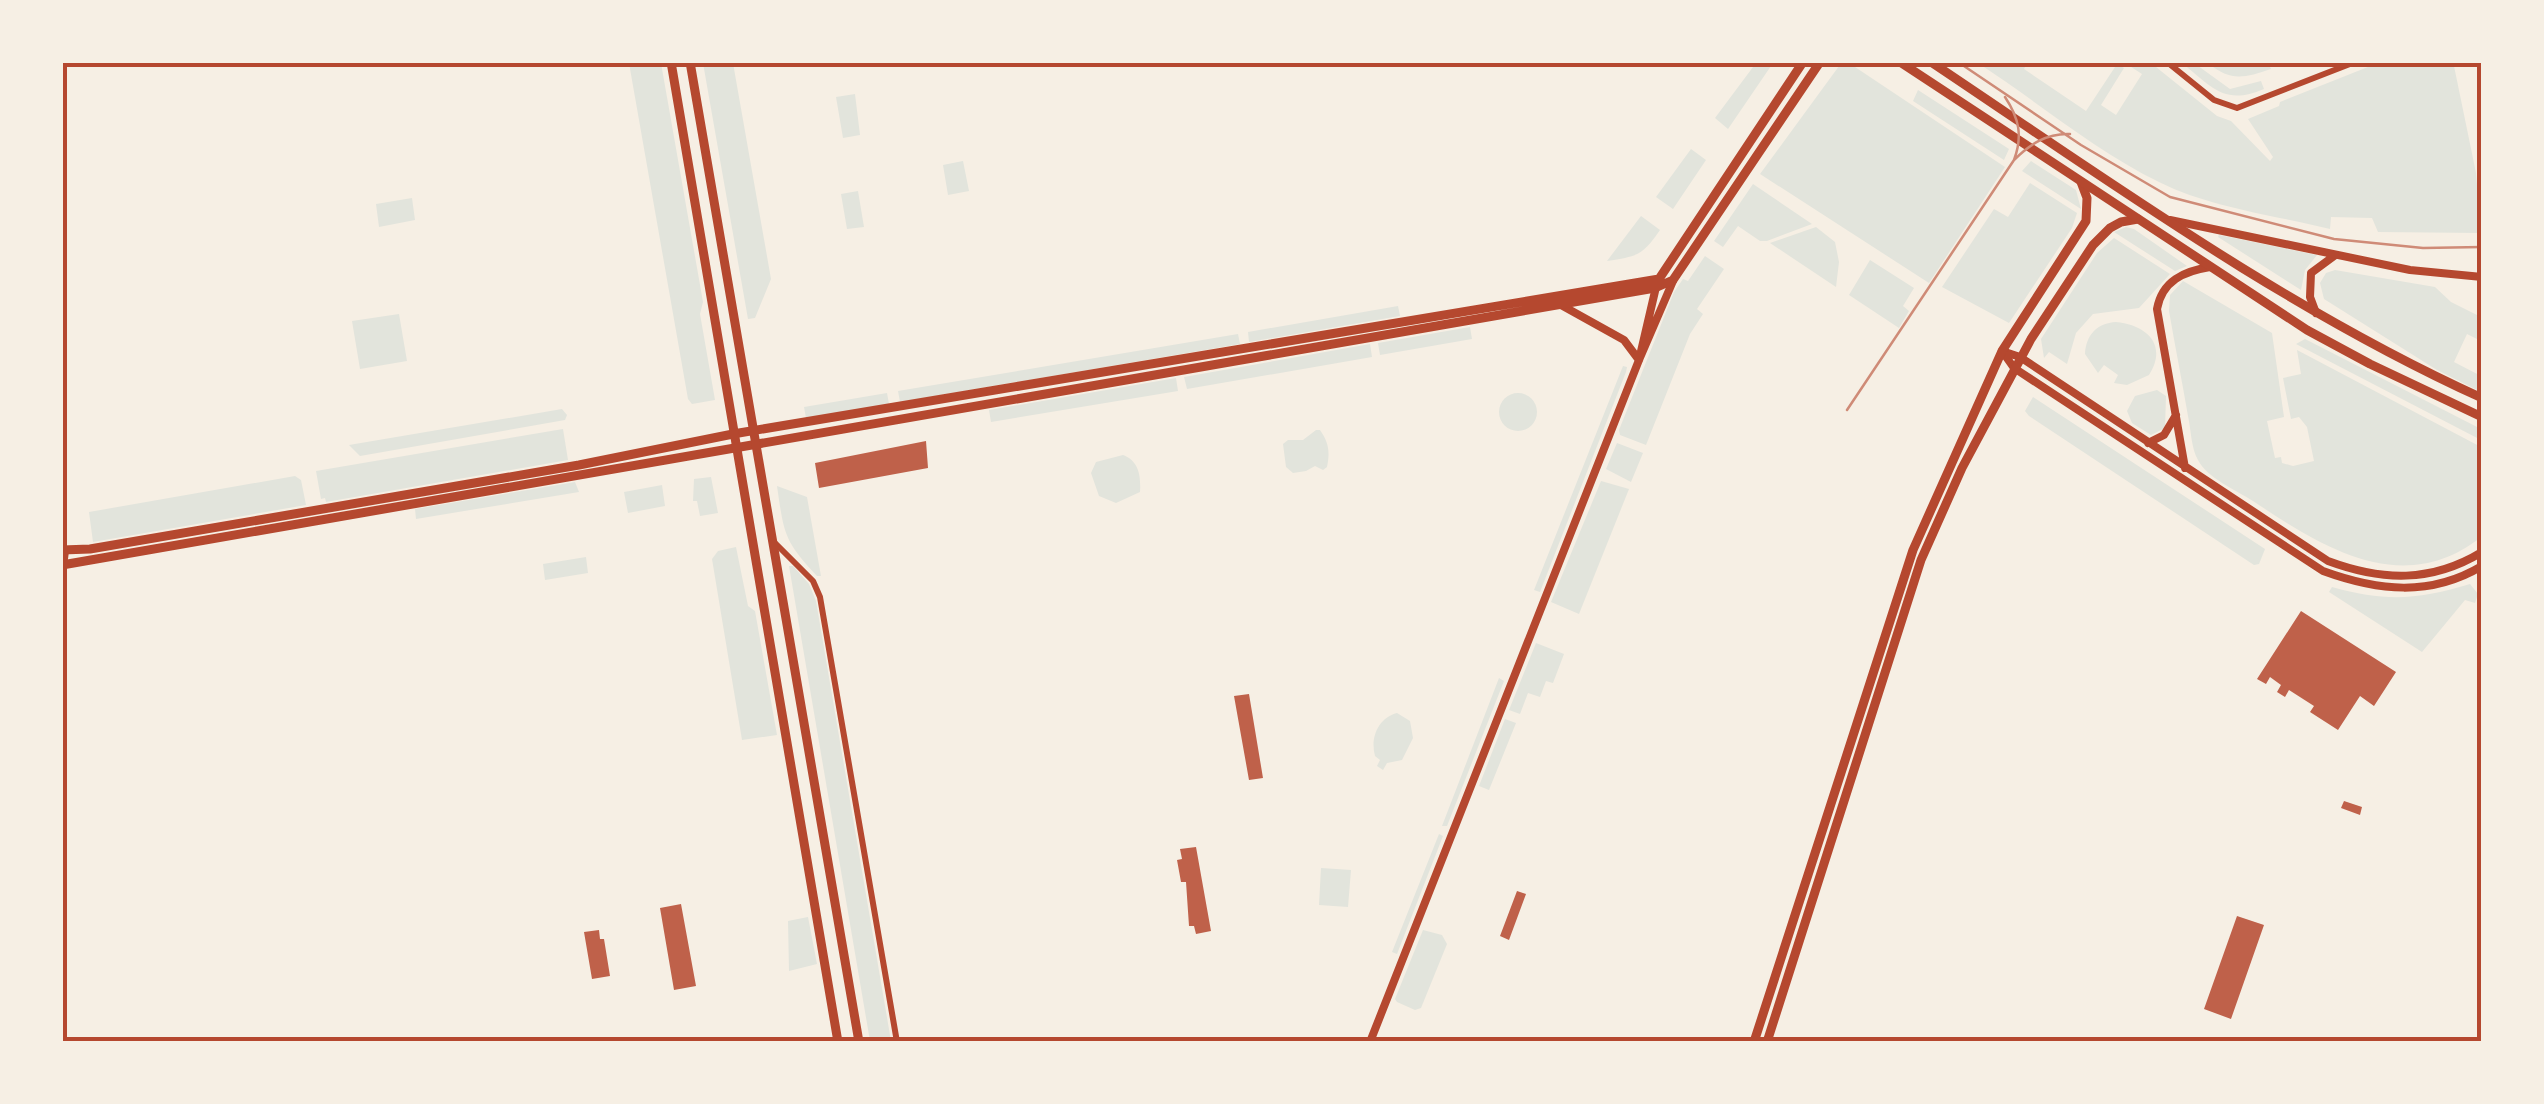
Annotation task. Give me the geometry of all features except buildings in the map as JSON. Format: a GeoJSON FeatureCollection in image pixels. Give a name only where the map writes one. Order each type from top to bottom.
{"type":"FeatureCollection","features":[{"type":"Feature","properties":{"kind":"main road"},"geometry":{"type":"LineString","coordinates":[[671,62],[838,1042]]}},
{"type":"Feature","properties":{"kind":"main road"},"geometry":{"type":"LineString","coordinates":[[690,62],[859,1042]]}},
{"type":"Feature","properties":{"kind":"main road"},"geometry":{"type":"LineString","coordinates":[[65,564],[1561,305],[1657,283],[1802,62]]}},
{"type":"Feature","properties":{"kind":"main road"},"geometry":{"type":"LineString","coordinates":[[64,551],[90,550],[733,434],[1673,280],[1820,62]]}},
{"type":"Feature","properties":{"kind":"main road"},"geometry":{"type":"LineString","coordinates":[[1900,62],[2307,330],[2482,416]]}},
{"type":"Feature","properties":{"kind":"main road"},"geometry":{"type":"LineString","coordinates":[[1931,62],[2316,314],[2482,398]]}},
{"type":"Feature","properties":{"kind":"main road"},"geometry":{"type":"LineString","coordinates":[[1754,1042],[1913,550],[2002,351],[2086,221],[2081,182]]}},
{"type":"Feature","properties":{"kind":"main road"},"geometry":{"type":"LineString","coordinates":[[1767,1042],[1921,560],[1962,468],[2020,357],[2093,245],[2121,222],[2138,219]]}},
{"type":"Feature","properties":{"kind":"street"},"geometry":{"type":"LineString","coordinates":[[2167,62],[2214,100],[2237,108],[2355,62]]}},
{"type":"Feature","properties":{"kind":"street"},"geometry":{"type":"LineString","coordinates":[[2170,220],[2334,256],[2424,272],[2482,277]]}},
{"type":"Feature","properties":{"kind":"street"},"geometry":{"type":"LineString","coordinates":[[2316,314],[2310,297],[2311,273],[2334,256]]}},
{"type":"Feature","properties":{"kind":"street"},"geometry":{"type":"LineString","coordinates":[[2185,469],[2158,323],[2159,298],[2180,276],[2210,267]]}},
{"type":"Feature","properties":{"kind":"street"},"geometry":{"type":"LineString","coordinates":[[1370,1042],[1673,280]]}},
{"type":"Feature","properties":{"kind":"street"},"geometry":{"type":"LineString","coordinates":[[1639,360],[1657,283]]}},
{"type":"Feature","properties":{"kind":"street"},"geometry":{"type":"LineString","coordinates":[[1561,305],[1624,340],[1639,360]]}},
{"type":"Feature","properties":{"kind":"street"},"geometry":{"type":"LineString","coordinates":[[2002,351],[2020,357],[2315,554],[2350,569],[2400,578],[2424,576],[2444,571],[2482,552]]}},
{"type":"Feature","properties":{"kind":"street"},"geometry":{"type":"LineString","coordinates":[[2002,351],[2014,368],[2324,572],[2372,586],[2400,589],[2448,582],[2482,566]]}},
{"type":"Feature","properties":{"kind":"street"},"geometry":{"type":"LineString","coordinates":[[2148,443],[2164,435],[2176,414]]}},
{"type":"Feature","properties":{"kind":"street"},"geometry":{"type":"LineString","coordinates":[[773,541],[813,581],[820,597],[897,1042]]}},
{"type":"Feature","properties":{"kind":"street"},"geometry":{"type":"LineString","coordinates":[[62,582],[64,551]]}},
{"type":"Feature","properties":{"kind":"shaded area"},"geometry":{"type":"Polygon","coordinates":[[[1842,62],[2005,167],[1929,283],[1760,174],[1842,62]]]}},
{"type":"Feature","properties":{"kind":"shaded area"},"geometry":{"type":"Polygon","coordinates":[[[629,63],[661,63],[703,302],[700,314],[715,400],[692,404],[688,399],[629,63]]]}},
{"type":"Feature","properties":{"kind":"shaded area"},"geometry":{"type":"Polygon","coordinates":[[[703,63],[733,63],[771,279],[755,318],[748,319],[703,63]]]}},
{"type":"Feature","properties":{"kind":"shaded area"},"geometry":{"type":"Polygon","coordinates":[[[1756,63],[1773,63],[1728,129],[1715,118],[1756,63]]]}},
{"type":"Feature","properties":{"kind":"shaded area"},"geometry":{"type":"Polygon","coordinates":[[[1978,63],[2027,63],[2024,69],[2086,111],[2117,64],[2124,68],[2101,105],[2116,115],[2142,74],[2125,63],[2151,63],[2217,116],[2231,121],[2270,161],[2273,157],[2248,119],[2279,106],[2280,102],[2378,63],[2470,63],[2454,66],[2476,173],[2481,233],[2378,232],[2372,218],[2331,217],[2330,229],[2179,191],[2112,155],[1978,63]]]}},
{"type":"Feature","properties":{"kind":"shaded area"},"geometry":{"type":"Polygon","coordinates":[[[2182,63],[2194,63],[2230,89],[2261,81],[2264,89],[2228,95],[2182,63]]]}},
{"type":"Feature","properties":{"kind":"shaded area"},"geometry":{"type":"Polygon","coordinates":[[[2208,63],[2268,63],[2271,69],[2238,76],[2208,63]]]}},
{"type":"Feature","properties":{"kind":"shaded area"},"geometry":{"type":"Polygon","coordinates":[[[1918,90],[2009,149],[2004,160],[1913,101],[1918,90]]]}},
{"type":"Feature","properties":{"kind":"shaded area"},"geometry":{"type":"Polygon","coordinates":[[[855,94],[860,135],[843,138],[836,97],[855,94]]]}},
{"type":"Feature","properties":{"kind":"shaded area"},"geometry":{"type":"Polygon","coordinates":[[[1691,149],[1706,160],[1673,209],[1656,197],[1691,149]]]}},
{"type":"Feature","properties":{"kind":"shaded area"},"geometry":{"type":"Polygon","coordinates":[[[963,161],[969,191],[948,195],[943,165],[963,161]]]}},
{"type":"Feature","properties":{"kind":"shaded area"},"geometry":{"type":"Polygon","coordinates":[[[2031,161],[2076,190],[2081,209],[2022,171],[2031,161]]]}},
{"type":"Feature","properties":{"kind":"shaded area"},"geometry":{"type":"Polygon","coordinates":[[[2030,183],[2077,213],[2072,228],[2009,323],[1942,287],[1994,209],[2008,217],[2030,183]]]}},
{"type":"Feature","properties":{"kind":"shaded area"},"geometry":{"type":"Polygon","coordinates":[[[1753,184],[1812,224],[1767,241],[1760,241],[1738,226],[1723,247],[1714,241],[1753,184]]]}},
{"type":"Feature","properties":{"kind":"shaded area"},"geometry":{"type":"Polygon","coordinates":[[[858,191],[864,227],[847,229],[841,194],[858,191]]]}},
{"type":"Feature","properties":{"kind":"shaded area"},"geometry":{"type":"Polygon","coordinates":[[[412,198],[415,220],[379,227],[376,204],[412,198]]]}},
{"type":"Feature","properties":{"kind":"shaded area"},"geometry":{"type":"Polygon","coordinates":[[[1641,216],[1660,230],[1654,239],[1638,253],[1607,261],[1641,216]]]}},
{"type":"Feature","properties":{"kind":"shaded area"},"geometry":{"type":"Polygon","coordinates":[[[1816,227],[1835,242],[1839,262],[1836,287],[1770,243],[1816,227]]]}},
{"type":"Feature","properties":{"kind":"shaded area"},"geometry":{"type":"Polygon","coordinates":[[[2126,227],[2187,266],[2175,271],[2114,232],[2126,227]]]}},
{"type":"Feature","properties":{"kind":"shaded area"},"geometry":{"type":"Polygon","coordinates":[[[2219,235],[2317,255],[2305,270],[2301,290],[2219,235]]]}},
{"type":"Feature","properties":{"kind":"shaded area"},"geometry":{"type":"Polygon","coordinates":[[[2114,238],[2170,274],[2139,308],[2093,314],[2076,333],[2067,364],[2049,352],[2044,358],[2041,339],[2097,253],[2114,238]]]}},
{"type":"Feature","properties":{"kind":"shaded area"},"geometry":{"type":"Polygon","coordinates":[[[1705,256],[1724,269],[1697,309],[1703,314],[1690,334],[1646,445],[1620,435],[1674,292],[1683,279],[1688,281],[1705,256]]]}},
{"type":"Feature","properties":{"kind":"shaded area"},"geometry":{"type":"Polygon","coordinates":[[[1870,260],[1914,288],[1903,306],[1909,311],[1899,328],[1849,295],[1870,260]]]}},
{"type":"Feature","properties":{"kind":"shaded area"},"geometry":{"type":"Polygon","coordinates":[[[2335,270],[2435,287],[2451,302],[2481,317],[2481,341],[2467,334],[2454,362],[2481,376],[2481,392],[2437,370],[2324,299],[2320,283],[2326,273],[2335,270]]]}},
{"type":"Feature","properties":{"kind":"shaded area"},"geometry":{"type":"Polygon","coordinates":[[[2183,281],[2272,333],[2284,417],[2267,421],[2275,458],[2281,457],[2282,463],[2293,466],[2314,461],[2307,427],[2299,417],[2291,419],[2283,378],[2301,374],[2297,350],[2481,447],[2481,537],[2452,555],[2422,564],[2364,560],[2307,535],[2208,472],[2194,450],[2169,311],[2170,295],[2183,281]]]}},
{"type":"Feature","properties":{"kind":"shaded area"},"geometry":{"type":"Polygon","coordinates":[[[1398,306],[1400,316],[1249,342],[1248,332],[1398,306]]]}},
{"type":"Feature","properties":{"kind":"shaded area"},"geometry":{"type":"Polygon","coordinates":[[[399,314],[407,361],[360,369],[352,321],[399,314]]]}},
{"type":"Feature","properties":{"kind":"shaded area"},"geometry":{"type":"Polygon","coordinates":[[[2116,322],[2137,327],[2155,346],[2149,375],[2127,385],[2114,383],[2118,375],[2104,365],[2098,373],[2085,354],[2094,331],[2116,322]]]}},
{"type":"Feature","properties":{"kind":"shaded area"},"geometry":{"type":"Polygon","coordinates":[[[1470,327],[1472,339],[1380,355],[1378,343],[1470,327]]]}},
{"type":"Feature","properties":{"kind":"shaded area"},"geometry":{"type":"Polygon","coordinates":[[[1238,334],[1240,344],[900,402],[898,391],[1238,334]]]}},
{"type":"Feature","properties":{"kind":"shaded area"},"geometry":{"type":"Polygon","coordinates":[[[2305,339],[2481,429],[2481,440],[2296,344],[2305,339]]]}},
{"type":"Feature","properties":{"kind":"shaded area"},"geometry":{"type":"Polygon","coordinates":[[[1370,344],[1372,357],[1187,389],[1184,377],[1370,344]]]}},
{"type":"Feature","properties":{"kind":"shaded area"},"geometry":{"type":"Polygon","coordinates":[[[1623,366],[1627,367],[1626,372],[1540,592],[1534,590],[1623,366]]]}},
{"type":"Feature","properties":{"kind":"shaded area"},"geometry":{"type":"Polygon","coordinates":[[[1176,378],[1178,391],[991,422],[989,410],[1176,378]]]}},
{"type":"Feature","properties":{"kind":"shaded area"},"geometry":{"type":"Polygon","coordinates":[[[2157,390],[2166,396],[2165,428],[2151,435],[2132,423],[2127,411],[2135,396],[2157,390]]]}},
{"type":"Feature","properties":{"kind":"shaded area"},"geometry":{"type":"Polygon","coordinates":[[[887,393],[889,404],[806,418],[804,407],[887,393]]]}},
{"type":"Feature","properties":{"kind":"shaded area"},"geometry":{"type":"Polygon","coordinates":[[[1518,393],[1532,398],[1537,412],[1532,426],[1518,431],[1504,426],[1499,412],[1504,398],[1518,393]]]}},
{"type":"Feature","properties":{"kind":"shaded area"},"geometry":{"type":"Polygon","coordinates":[[[2033,397],[2265,549],[2259,564],[2254,565],[2029,416],[2025,411],[2033,397]]]}},
{"type":"Feature","properties":{"kind":"shaded area"},"geometry":{"type":"Polygon","coordinates":[[[562,409],[567,415],[565,420],[360,456],[349,445],[562,409]]]}},
{"type":"Feature","properties":{"kind":"shaded area"},"geometry":{"type":"Polygon","coordinates":[[[563,429],[568,460],[326,502],[321,499],[316,471],[563,429]]]}},
{"type":"Feature","properties":{"kind":"shaded area"},"geometry":{"type":"Polygon","coordinates":[[[1320,430],[1327,443],[1327,467],[1323,470],[1315,466],[1293,473],[1286,467],[1283,444],[1303,440],[1320,430]]]}},
{"type":"Feature","properties":{"kind":"shaded area"},"geometry":{"type":"Polygon","coordinates":[[[1617,443],[1643,453],[1631,482],[1606,469],[1617,443]]]}},
{"type":"Feature","properties":{"kind":"shaded area"},"geometry":{"type":"Polygon","coordinates":[[[1123,455],[1138,470],[1140,492],[1116,503],[1099,496],[1091,473],[1096,462],[1123,455]]]}},
{"type":"Feature","properties":{"kind":"shaded area"},"geometry":{"type":"Polygon","coordinates":[[[295,476],[301,480],[306,505],[93,542],[89,512],[295,476]]]}},
{"type":"Feature","properties":{"kind":"shaded area"},"geometry":{"type":"Polygon","coordinates":[[[711,477],[718,513],[700,516],[697,501],[693,501],[694,479],[711,477]]]}},
{"type":"Feature","properties":{"kind":"shaded area"},"geometry":{"type":"Polygon","coordinates":[[[1601,481],[1629,489],[1579,614],[1551,602],[1601,481]]]}},
{"type":"Feature","properties":{"kind":"shaded area"},"geometry":{"type":"Polygon","coordinates":[[[575,482],[579,492],[416,519],[415,509],[575,482]]]}},
{"type":"Feature","properties":{"kind":"shaded area"},"geometry":{"type":"Polygon","coordinates":[[[662,485],[665,506],[628,513],[624,492],[662,485]]]}},
{"type":"Feature","properties":{"kind":"shaded area"},"geometry":{"type":"Polygon","coordinates":[[[777,486],[807,497],[821,576],[806,564],[787,536],[777,486]]]}},
{"type":"Feature","properties":{"kind":"shaded area"},"geometry":{"type":"Polygon","coordinates":[[[736,547],[748,606],[755,611],[777,735],[742,740],[712,559],[718,551],[736,547]]]}},
{"type":"Feature","properties":{"kind":"shaded area"},"geometry":{"type":"Polygon","coordinates":[[[586,557],[588,573],[545,580],[543,564],[586,557]]]}},
{"type":"Feature","properties":{"kind":"shaded area"},"geometry":{"type":"Polygon","coordinates":[[[789,566],[809,584],[816,601],[891,1041],[870,1041],[789,566]]]}},
{"type":"Feature","properties":{"kind":"shaded area"},"geometry":{"type":"Polygon","coordinates":[[[2470,584],[2478,594],[2475,603],[2465,600],[2422,652],[2329,592],[2332,587],[2401,597],[2470,584]]]}},
{"type":"Feature","properties":{"kind":"shaded area"},"geometry":{"type":"Polygon","coordinates":[[[1536,643],[1564,654],[1553,683],[1546,681],[1540,697],[1528,693],[1520,714],[1509,710],[1536,643]]]}},
{"type":"Feature","properties":{"kind":"shaded area"},"geometry":{"type":"Polygon","coordinates":[[[1499,678],[1504,681],[1447,826],[1442,826],[1499,678]]]}},
{"type":"Feature","properties":{"kind":"shaded area"},"geometry":{"type":"Polygon","coordinates":[[[1397,713],[1410,721],[1413,738],[1402,760],[1387,763],[1383,770],[1377,766],[1380,760],[1375,756],[1375,736],[1380,724],[1397,713]]]}},
{"type":"Feature","properties":{"kind":"shaded area"},"geometry":{"type":"Polygon","coordinates":[[[1505,719],[1516,723],[1489,790],[1479,786],[1505,719]]]}},
{"type":"Feature","properties":{"kind":"shaded area"},"geometry":{"type":"Polygon","coordinates":[[[1439,834],[1443,836],[1397,954],[1392,952],[1439,834]]]}},
{"type":"Feature","properties":{"kind":"shaded area"},"geometry":{"type":"Polygon","coordinates":[[[1321,868],[1351,870],[1348,907],[1319,905],[1321,868]]]}},
{"type":"Feature","properties":{"kind":"shaded area"},"geometry":{"type":"Polygon","coordinates":[[[808,917],[817,964],[789,971],[788,921],[808,917]]]}},
{"type":"Feature","properties":{"kind":"shaded area"},"geometry":{"type":"Polygon","coordinates":[[[1423,930],[1442,935],[1447,944],[1421,1008],[1415,1010],[1395,999],[1423,930]]]}},
{"type":"Feature","properties":{"kind":"tram line"},"geometry":{"type":"LineString","coordinates":[[1958,62],[2081,145],[2170,197],[2334,239],[2423,248],[2482,247]]}},
{"type":"Feature","properties":{"kind":"tram line"},"geometry":{"type":"LineString","coordinates":[[2005,97],[2018,127],[2014,160]]}},
{"type":"Feature","properties":{"kind":"tram line"},"geometry":{"type":"LineString","coordinates":[[1847,410],[2014,160],[2039,141],[2070,134]]}}]}
